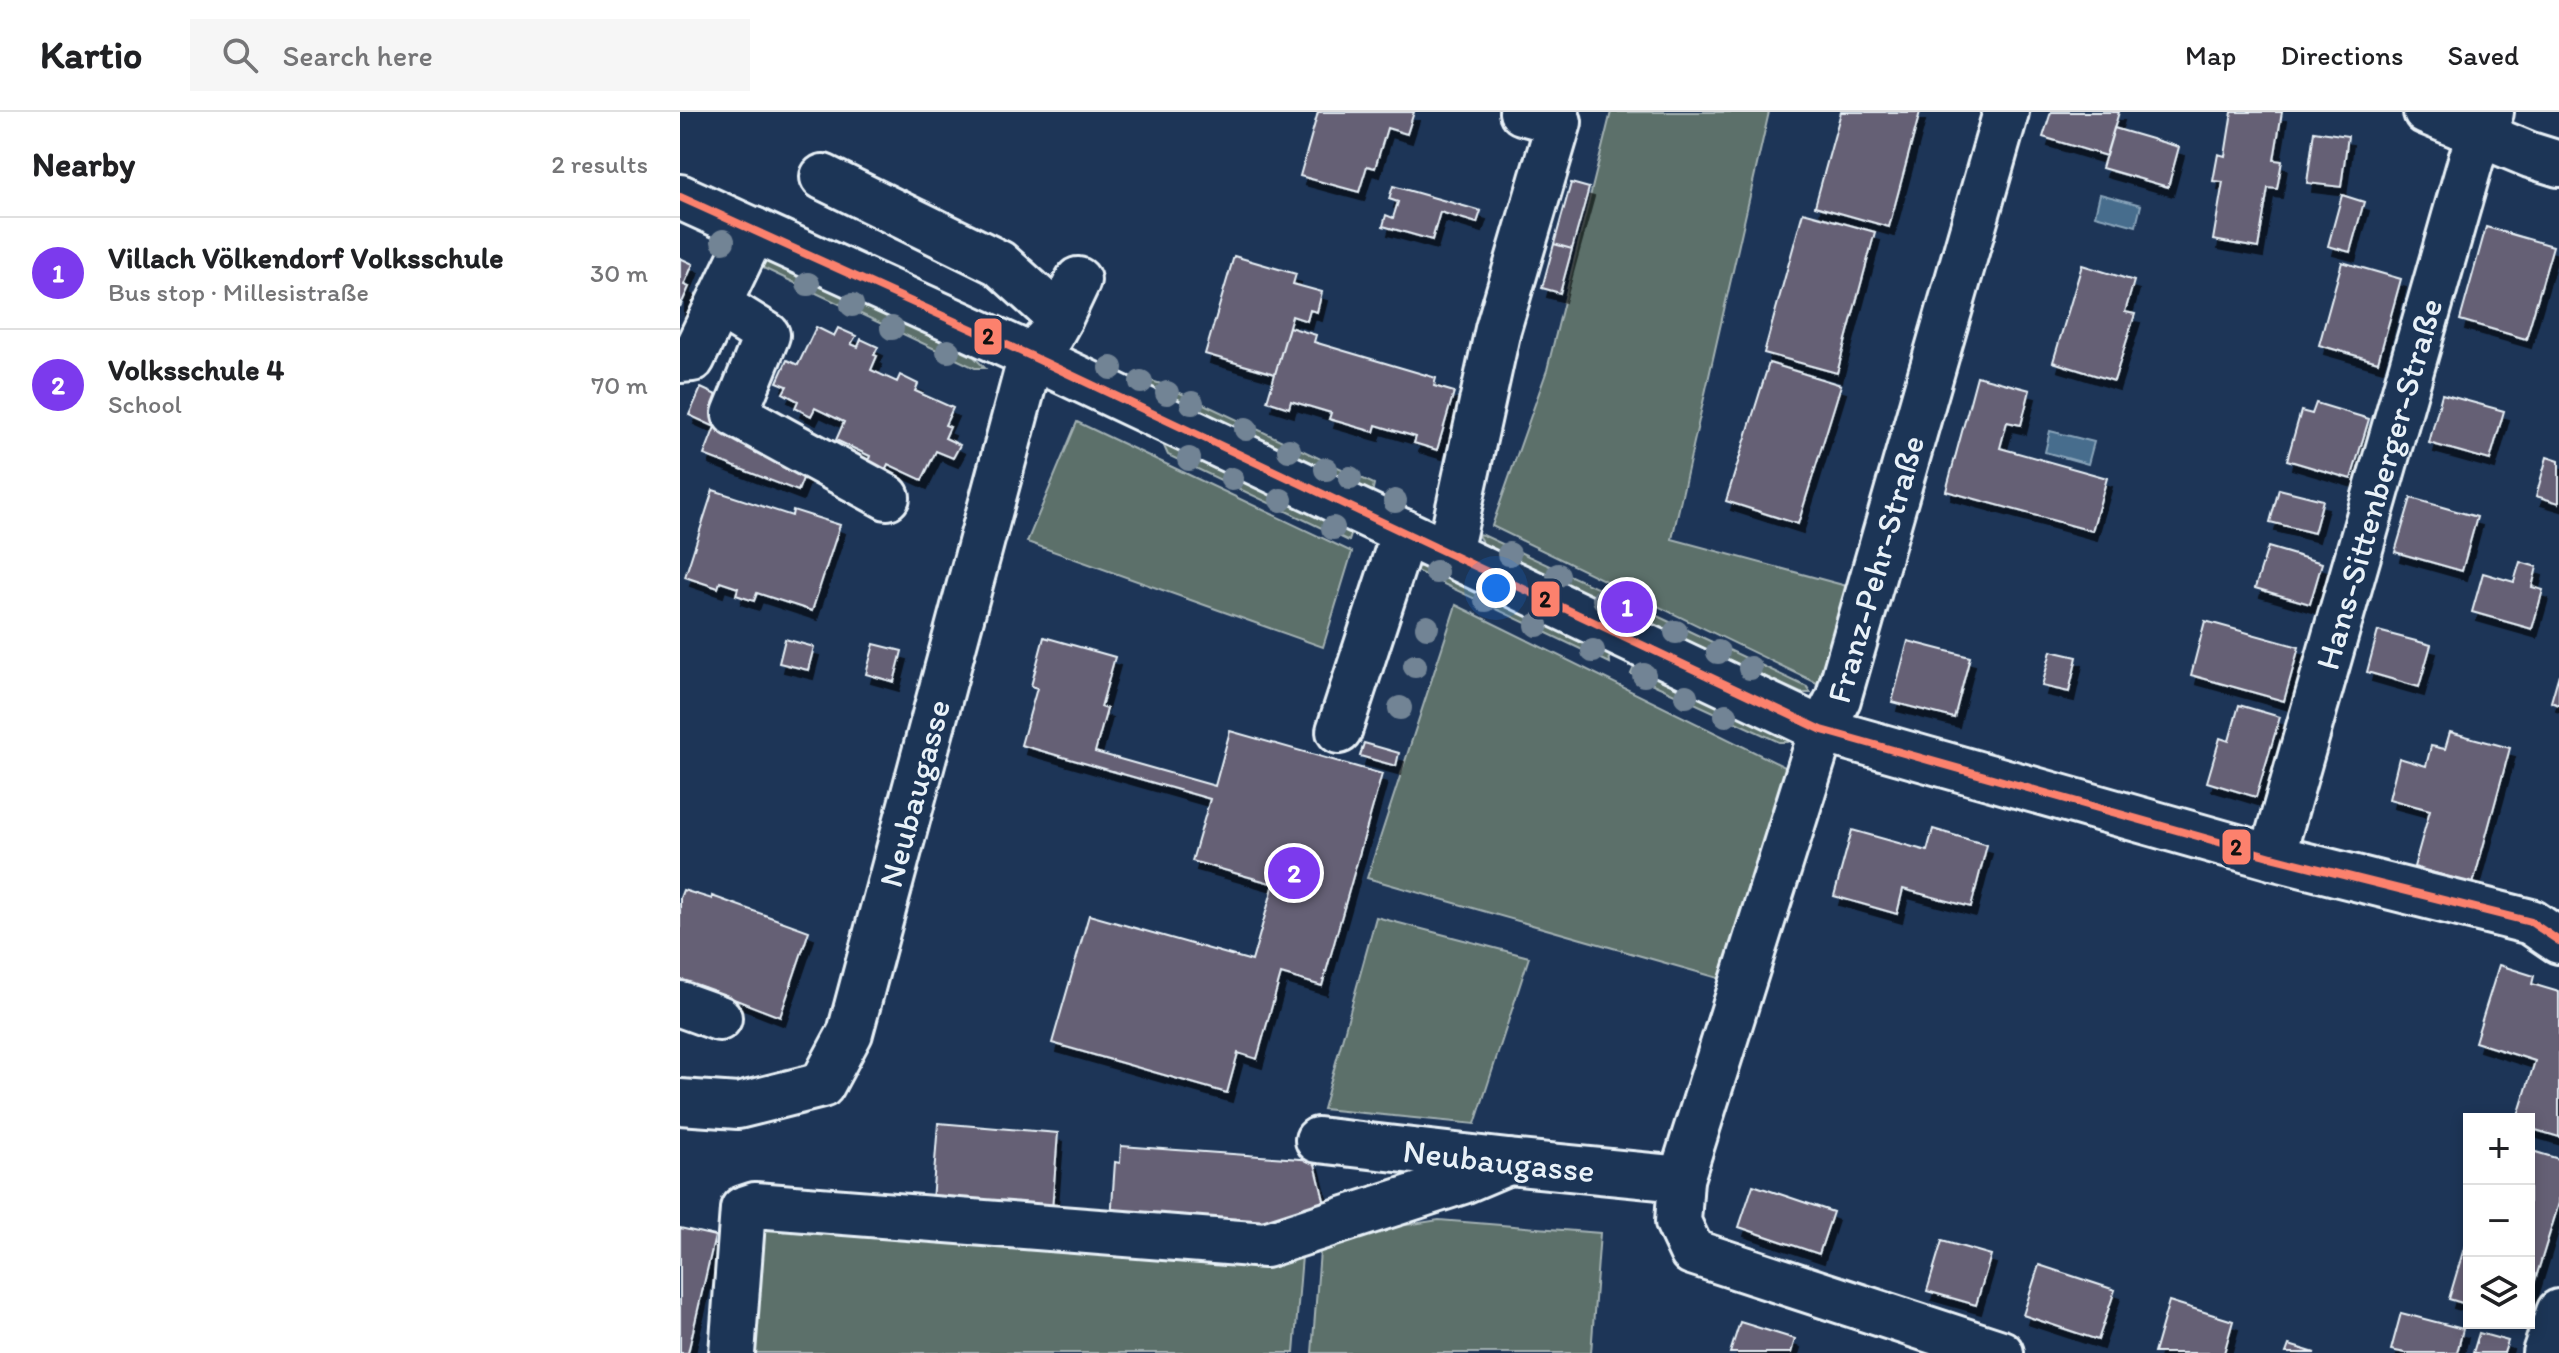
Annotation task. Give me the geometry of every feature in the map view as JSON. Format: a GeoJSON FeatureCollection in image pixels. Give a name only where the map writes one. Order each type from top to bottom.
{"type":"FeatureCollection","features":[{"type":"Feature","properties":{"kind":"street"},"geometry":{"type":"LineString","coordinates":[[1449,553],[1498,329],[1559,122],[1522,112]]}},
{"type":"Feature","properties":{"kind":"street","name":"Franz-Pehr-Straße"},"geometry":{"type":"LineString","coordinates":[[2001,1353],[1692,1252],[1678,1222],[1681,1179],[1822,730],[1838,699],[2006,112]]}},
{"type":"Feature","properties":{"kind":"street"},"geometry":{"type":"LineString","coordinates":[[2426,112],[2486,122],[2530,155],[2559,164]]}},
{"type":"Feature","properties":{"kind":"street","name":"Hans-Sittenberger-Straße"},"geometry":{"type":"LineString","coordinates":[[2272,857],[2486,122]]}},
{"type":"Feature","properties":{"kind":"street"},"geometry":{"type":"LineString","coordinates":[[823,177],[1069,299],[1050,336],[1031,356]]}},
{"type":"Feature","properties":{"kind":"street"},"geometry":{"type":"LineString","coordinates":[[680,197],[1031,356],[1822,730],[2272,857],[2531,922],[2559,941]]}},
{"type":"Feature","properties":{"kind":"street"},"geometry":{"type":"LineString","coordinates":[[684,369],[719,305],[754,230]]}},
{"type":"Feature","properties":{"kind":"street"},"geometry":{"type":"LineString","coordinates":[[719,305],[767,335],[735,414],[887,497]]}},
{"type":"Feature","properties":{"kind":"street","name":"Neubaugasse"},"geometry":{"type":"LineString","coordinates":[[680,1102],[738,1106],[822,1085],[850,1033],[1031,356]]}},
{"type":"Feature","properties":{"kind":"street"},"geometry":{"type":"LineString","coordinates":[[1339,731],[1404,532]]}},
{"type":"Feature","properties":{"kind":"street","name":"Neubaugasse"},"geometry":{"type":"LineString","coordinates":[[1318,1140],[1681,1179]]}},
{"type":"Feature","properties":{"kind":"street"},"geometry":{"type":"LineString","coordinates":[[732,1353],[743,1209],[755,1205],[1265,1245],[1463,1181],[1508,1162]]}},
{"type":"Feature","properties":{"kind":"street"},"geometry":{"type":"LineString","coordinates":[[2545,1353],[2559,1312]]}},
{"type":"Feature","properties":{"kind":"green space"},"geometry":{"type":"Polygon","coordinates":[[[1611,112],[1769,112],[1672,539],[1854,588],[1819,684],[1492,526],[1547,370],[1611,112]]]}},
{"type":"Feature","properties":{"kind":"green space"},"geometry":{"type":"Polygon","coordinates":[[[764,257],[974,357],[985,368],[975,368],[759,266],[764,257]]]}},
{"type":"Feature","properties":{"kind":"green space"},"geometry":{"type":"Polygon","coordinates":[[[1142,378],[1161,384],[1374,484],[1372,493],[1137,384],[1142,378]]]}},
{"type":"Feature","properties":{"kind":"green space"},"geometry":{"type":"Polygon","coordinates":[[[1077,422],[1352,552],[1323,647],[1027,542],[1077,422]]]}},
{"type":"Feature","properties":{"kind":"green space"},"geometry":{"type":"Polygon","coordinates":[[[1172,443],[1353,529],[1349,541],[1168,455],[1163,444],[1172,443]]]}},
{"type":"Feature","properties":{"kind":"green space"},"geometry":{"type":"Polygon","coordinates":[[[1477,534],[1627,602],[1623,607],[1614,608],[1485,546],[1477,534]]]}},
{"type":"Feature","properties":{"kind":"green space"},"geometry":{"type":"Polygon","coordinates":[[[1428,567],[1609,652],[1610,663],[1412,569],[1428,567]]]}},
{"type":"Feature","properties":{"kind":"green space"},"geometry":{"type":"Polygon","coordinates":[[[1456,605],[1793,771],[1722,979],[1367,878],[1456,605]]]}},
{"type":"Feature","properties":{"kind":"green space"},"geometry":{"type":"Polygon","coordinates":[[[1644,613],[1653,614],[1807,687],[1811,693],[1801,693],[1645,621],[1644,613]]]}},
{"type":"Feature","properties":{"kind":"green space"},"geometry":{"type":"Polygon","coordinates":[[[1634,667],[1643,668],[1792,738],[1788,742],[1779,742],[1631,674],[1634,667]]]}},
{"type":"Feature","properties":{"kind":"green space"},"geometry":{"type":"Polygon","coordinates":[[[1376,917],[1529,957],[1475,1124],[1323,1109],[1376,917]]]}},
{"type":"Feature","properties":{"kind":"green space"},"geometry":{"type":"Polygon","coordinates":[[[751,1215],[1302,1256],[1294,1353],[740,1353],[751,1215]]]}},
{"type":"Feature","properties":{"kind":"green space"},"geometry":{"type":"Polygon","coordinates":[[[1439,1220],[1600,1233],[1591,1353],[1312,1353],[1321,1238],[1439,1220]]]}},
{"type":"Feature","properties":{"kind":"water"},"geometry":{"type":"Polygon","coordinates":[[[2100,194],[2141,205],[2136,226],[2095,215],[2100,194]]]}},
{"type":"Feature","properties":{"kind":"water"},"geometry":{"type":"Polygon","coordinates":[[[2050,431],[2094,442],[2088,464],[2045,452],[2050,431]]]}},
{"type":"Feature","properties":{"kind":"building"},"geometry":{"type":"Polygon","coordinates":[[[1318,112],[1414,112],[1407,134],[1387,128],[1375,168],[1367,166],[1359,192],[1300,176],[1318,112]]]}},
{"type":"Feature","properties":{"kind":"building"},"geometry":{"type":"Polygon","coordinates":[[[1841,112],[1920,112],[1889,227],[1815,206],[1841,112]]]}},
{"type":"Feature","properties":{"kind":"building"},"geometry":{"type":"Polygon","coordinates":[[[2051,112],[2119,112],[2106,156],[2043,137],[2051,112]]]}},
{"type":"Feature","properties":{"kind":"building"},"geometry":{"type":"Polygon","coordinates":[[[2232,112],[2282,112],[2274,160],[2282,161],[2277,189],[2268,188],[2258,248],[2213,240],[2223,182],[2213,181],[2218,154],[2225,156],[2232,112]]]}},
{"type":"Feature","properties":{"kind":"building"},"geometry":{"type":"Polygon","coordinates":[[[2114,128],[2179,147],[2168,187],[2102,168],[2114,128]]]}},
{"type":"Feature","properties":{"kind":"building"},"geometry":{"type":"Polygon","coordinates":[[[2314,131],[2348,136],[2341,187],[2307,183],[2314,131]]]}},
{"type":"Feature","properties":{"kind":"building"},"geometry":{"type":"Polygon","coordinates":[[[1571,183],[1589,188],[1572,249],[1554,244],[1571,183]]]}},
{"type":"Feature","properties":{"kind":"building"},"geometry":{"type":"Polygon","coordinates":[[[1393,186],[1481,211],[1477,223],[1440,212],[1432,240],[1383,226],[1386,215],[1393,218],[1398,202],[1389,199],[1393,186]]]}},
{"type":"Feature","properties":{"kind":"building"},"geometry":{"type":"Polygon","coordinates":[[[2342,195],[2364,202],[2350,252],[2328,246],[2342,195]]]}},
{"type":"Feature","properties":{"kind":"building"},"geometry":{"type":"Polygon","coordinates":[[[1803,212],[1875,232],[1837,373],[1764,353],[1803,212]]]}},
{"type":"Feature","properties":{"kind":"building"},"geometry":{"type":"Polygon","coordinates":[[[2486,227],[2553,246],[2526,339],[2460,320],[2486,227]]]}},
{"type":"Feature","properties":{"kind":"building"},"geometry":{"type":"Polygon","coordinates":[[[1554,244],[1572,249],[1560,293],[1542,288],[1554,244]]]}},
{"type":"Feature","properties":{"kind":"building"},"geometry":{"type":"Polygon","coordinates":[[[1234,256],[1296,274],[1293,284],[1322,292],[1317,312],[1310,310],[1307,321],[1292,316],[1275,374],[1205,354],[1234,256]]]}},
{"type":"Feature","properties":{"kind":"building"},"geometry":{"type":"Polygon","coordinates":[[[680,258],[693,264],[684,285],[689,287],[680,307],[680,258]]]}},
{"type":"Feature","properties":{"kind":"building"},"geometry":{"type":"Polygon","coordinates":[[[2342,262],[2401,279],[2378,362],[2319,345],[2342,262]]]}},
{"type":"Feature","properties":{"kind":"building"},"geometry":{"type":"Polygon","coordinates":[[[2082,265],[2134,281],[2125,312],[2135,314],[2114,381],[2053,362],[2082,265]]]}},
{"type":"Feature","properties":{"kind":"building"},"geometry":{"type":"Polygon","coordinates":[[[816,327],[834,336],[838,328],[856,336],[851,344],[858,347],[861,339],[878,347],[871,370],[897,382],[900,375],[918,384],[915,391],[953,408],[945,425],[950,427],[945,438],[960,445],[953,458],[936,451],[922,480],[888,464],[884,473],[867,465],[870,456],[836,440],[844,422],[815,408],[811,416],[795,408],[798,401],[783,393],[787,386],[777,382],[787,360],[798,365],[816,327]]]}},
{"type":"Feature","properties":{"kind":"building"},"geometry":{"type":"Polygon","coordinates":[[[1289,327],[1316,335],[1314,342],[1436,378],[1434,386],[1454,392],[1437,450],[1414,443],[1416,437],[1376,425],[1374,432],[1329,419],[1331,413],[1291,401],[1289,408],[1267,401],[1289,327]]]}},
{"type":"Feature","properties":{"kind":"building"},"geometry":{"type":"Polygon","coordinates":[[[1769,363],[1841,385],[1798,524],[1726,501],[1769,363]]]}},
{"type":"Feature","properties":{"kind":"building"},"geometry":{"type":"Polygon","coordinates":[[[1977,376],[2030,390],[2021,425],[2007,422],[2000,448],[2107,478],[2092,531],[1946,491],[1977,376]]]}},
{"type":"Feature","properties":{"kind":"building"},"geometry":{"type":"Polygon","coordinates":[[[701,388],[727,400],[715,427],[689,415],[701,388]]]}},
{"type":"Feature","properties":{"kind":"building"},"geometry":{"type":"Polygon","coordinates":[[[2442,394],[2504,411],[2490,460],[2429,443],[2442,394]]]}},
{"type":"Feature","properties":{"kind":"building"},"geometry":{"type":"Polygon","coordinates":[[[2316,403],[2369,419],[2351,479],[2287,460],[2301,411],[2312,414],[2316,403]]]}},
{"type":"Feature","properties":{"kind":"building"},"geometry":{"type":"Polygon","coordinates":[[[715,427],[809,463],[798,491],[704,455],[715,427]]]}},
{"type":"Feature","properties":{"kind":"building"},"geometry":{"type":"Polygon","coordinates":[[[2547,457],[2559,461],[2559,503],[2536,496],[2547,457]]]}},
{"type":"Feature","properties":{"kind":"building"},"geometry":{"type":"Polygon","coordinates":[[[2279,489],[2323,500],[2314,533],[2270,522],[2279,489]]]}},
{"type":"Feature","properties":{"kind":"building"},"geometry":{"type":"Polygon","coordinates":[[[713,490],[792,516],[793,510],[840,525],[812,611],[757,593],[754,601],[736,595],[738,588],[720,582],[718,588],[685,577],[713,490]]]}},
{"type":"Feature","properties":{"kind":"building"},"geometry":{"type":"Polygon","coordinates":[[[2411,498],[2477,517],[2462,571],[2395,552],[2411,498]]]}},
{"type":"Feature","properties":{"kind":"building"},"geometry":{"type":"Polygon","coordinates":[[[2268,547],[2322,563],[2310,604],[2255,588],[2268,547]]]}},
{"type":"Feature","properties":{"kind":"building"},"geometry":{"type":"Polygon","coordinates":[[[2520,562],[2537,567],[2532,587],[2543,590],[2532,629],[2472,612],[2483,573],[2514,582],[2520,562]]]}},
{"type":"Feature","properties":{"kind":"building"},"geometry":{"type":"Polygon","coordinates":[[[2205,621],[2299,647],[2284,701],[2191,675],[2205,621]]]}},
{"type":"Feature","properties":{"kind":"building"},"geometry":{"type":"Polygon","coordinates":[[[2378,631],[2431,645],[2419,687],[2367,672],[2378,631]]]}},
{"type":"Feature","properties":{"kind":"building"},"geometry":{"type":"Polygon","coordinates":[[[1044,637],[1115,657],[1101,707],[1107,709],[1095,752],[1215,786],[1230,731],[1382,774],[1322,986],[1281,974],[1257,1059],[1238,1053],[1227,1093],[1052,1043],[1089,915],[1252,961],[1274,884],[1192,861],[1210,799],[1021,745],[1037,688],[1031,686],[1044,637]]]}},
{"type":"Feature","properties":{"kind":"building"},"geometry":{"type":"Polygon","coordinates":[[[785,639],[814,647],[808,670],[779,663],[785,639]]]}},
{"type":"Feature","properties":{"kind":"building"},"geometry":{"type":"Polygon","coordinates":[[[1908,641],[1970,657],[1954,718],[1892,702],[1908,641]]]}},
{"type":"Feature","properties":{"kind":"building"},"geometry":{"type":"Polygon","coordinates":[[[874,644],[902,651],[894,682],[866,674],[874,644]]]}},
{"type":"Feature","properties":{"kind":"building"},"geometry":{"type":"Polygon","coordinates":[[[2051,651],[2077,657],[2069,692],[2042,686],[2051,651]]]}},
{"type":"Feature","properties":{"kind":"building"},"geometry":{"type":"Polygon","coordinates":[[[2559,674],[2559,705],[2551,702],[2559,674]]]}},
{"type":"Feature","properties":{"kind":"building"},"geometry":{"type":"Polygon","coordinates":[[[2239,705],[2280,717],[2256,797],[2207,782],[2220,738],[2229,741],[2239,705]]]}},
{"type":"Feature","properties":{"kind":"building"},"geometry":{"type":"Polygon","coordinates":[[[2450,732],[2510,748],[2473,884],[2414,867],[2430,810],[2389,799],[2399,758],[2426,766],[2431,746],[2445,749],[2450,732]]]}},
{"type":"Feature","properties":{"kind":"building"},"geometry":{"type":"Polygon","coordinates":[[[1364,743],[1399,753],[1396,766],[1360,756],[1364,743]]]}},
{"type":"Feature","properties":{"kind":"building"},"geometry":{"type":"Polygon","coordinates":[[[1933,829],[1987,845],[1971,907],[1903,889],[1897,914],[1834,896],[1852,830],[1927,851],[1933,829]]]}},
{"type":"Feature","properties":{"kind":"building"},"geometry":{"type":"Polygon","coordinates":[[[683,890],[712,899],[712,896],[809,931],[780,1017],[726,996],[724,999],[704,992],[705,988],[680,980],[680,898],[683,890]]]}},
{"type":"Feature","properties":{"kind":"building"},"geometry":{"type":"Polygon","coordinates":[[[2499,965],[2534,976],[2532,984],[2559,992],[2559,1137],[2535,1130],[2535,1113],[2519,1113],[2535,1061],[2475,1042],[2499,965]]]}},
{"type":"Feature","properties":{"kind":"building"},"geometry":{"type":"Polygon","coordinates":[[[938,1123],[1058,1133],[1052,1210],[932,1201],[938,1123]]]}},
{"type":"Feature","properties":{"kind":"building"},"geometry":{"type":"Polygon","coordinates":[[[1121,1146],[1314,1160],[1325,1204],[1244,1230],[1111,1220],[1115,1162],[1120,1163],[1121,1146]]]}},
{"type":"Feature","properties":{"kind":"building"},"geometry":{"type":"Polygon","coordinates":[[[2535,1152],[2559,1159],[2559,1203],[2535,1281],[2535,1152]]]}},
{"type":"Feature","properties":{"kind":"building"},"geometry":{"type":"Polygon","coordinates":[[[1753,1185],[1833,1212],[1819,1254],[1739,1227],[1753,1185]]]}},
{"type":"Feature","properties":{"kind":"building"},"geometry":{"type":"Polygon","coordinates":[[[680,1228],[715,1236],[688,1353],[680,1353],[680,1228]]]}},
{"type":"Feature","properties":{"kind":"building"},"geometry":{"type":"Polygon","coordinates":[[[1942,1241],[1991,1255],[1976,1305],[1927,1291],[1942,1241]]]}},
{"type":"Feature","properties":{"kind":"building"},"geometry":{"type":"Polygon","coordinates":[[[2463,1252],[2463,1303],[2449,1299],[2463,1252]]]}},
{"type":"Feature","properties":{"kind":"building"},"geometry":{"type":"Polygon","coordinates":[[[2039,1265],[2115,1290],[2098,1340],[2023,1315],[2039,1265]]]}},
{"type":"Feature","properties":{"kind":"building"},"geometry":{"type":"Polygon","coordinates":[[[2169,1301],[2233,1321],[2224,1353],[2154,1353],[2169,1301]]]}},
{"type":"Feature","properties":{"kind":"building"},"geometry":{"type":"Polygon","coordinates":[[[2401,1313],[2463,1329],[2457,1353],[2391,1350],[2401,1313]]]}},
{"type":"Feature","properties":{"kind":"building"},"geometry":{"type":"Polygon","coordinates":[[[1740,1322],[1795,1339],[1791,1353],[1730,1353],[1740,1322]]]}},
{"type":"Feature","properties":{"kind":"building"},"geometry":{"type":"Polygon","coordinates":[[[2479,1333],[2508,1341],[2504,1353],[2473,1353],[2479,1333]]]}},
{"type":"Feature","properties":{"kind":"building"},"geometry":{"type":"Polygon","coordinates":[[[2289,1345],[2315,1353],[2286,1353],[2289,1345]]]}},
{"type":"Feature","properties":{"kind":"transit line","name":"2"},"geometry":{"type":"LineString","coordinates":[[680,197],[1031,356],[1822,730],[2272,857],[2531,922],[2559,941]]}},
{"type":"Feature","properties":{"kind":"place","name":"Villach Völkendorf Volksschule"},"geometry":{"type":"Point","coordinates":[1627,607]}},
{"type":"Feature","properties":{"kind":"place","name":"Volksschule 4"},"geometry":{"type":"Point","coordinates":[1294,873]}}]}
